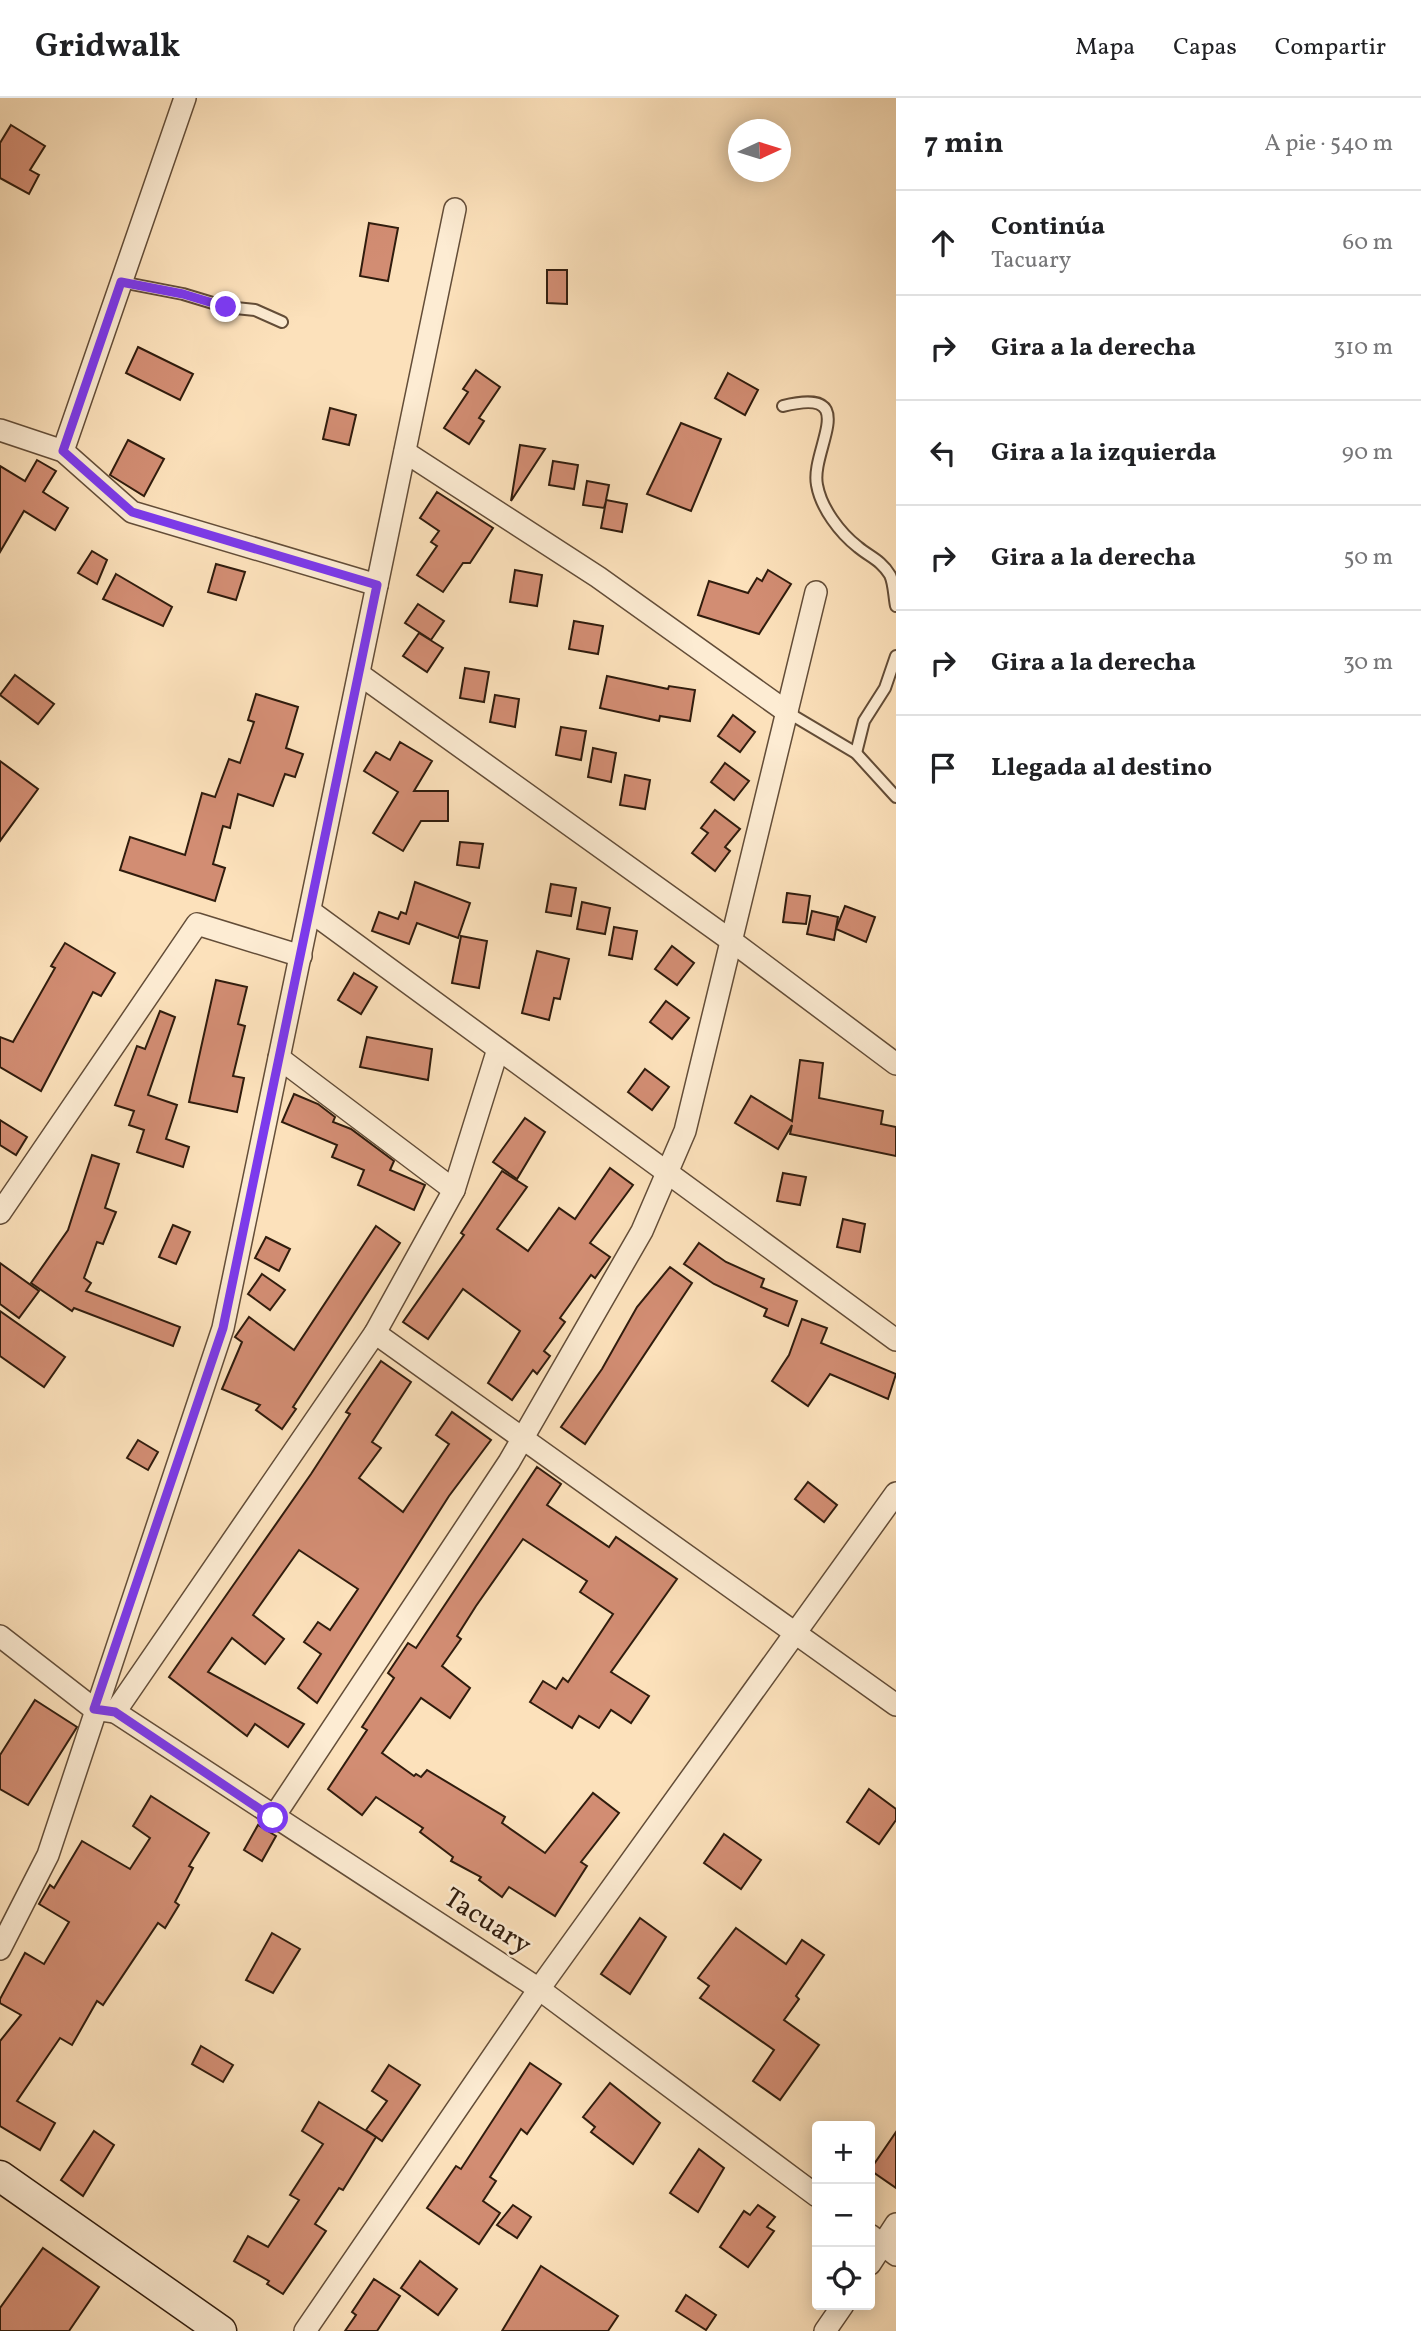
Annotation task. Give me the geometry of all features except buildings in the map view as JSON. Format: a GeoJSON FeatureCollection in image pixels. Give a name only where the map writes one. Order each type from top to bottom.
{"type":"FeatureCollection","features":[{"type":"Feature","properties":{"kind":"main road"},"geometry":{"type":"LineString","coordinates":[[0,2176],[221,2331]]}},
{"type":"Feature","properties":{"kind":"street"},"geometry":{"type":"LineString","coordinates":[[63,451],[185,98]]}},
{"type":"Feature","properties":{"kind":"street"},"geometry":{"type":"LineString","coordinates":[[0,1949],[48,1855],[105,1711],[223,1328],[455,209]]}},
{"type":"Feature","properties":{"kind":"street"},"geometry":{"type":"LineString","coordinates":[[2,434],[63,451],[132,512],[377,585]]}},
{"type":"Feature","properties":{"kind":"street"},"geometry":{"type":"LineString","coordinates":[[405,452],[598,577],[787,712]]}},
{"type":"Feature","properties":{"kind":"street"},"geometry":{"type":"LineString","coordinates":[[273,1818],[522,1439],[642,1231],[685,1131],[816,592]]}},
{"type":"Feature","properties":{"kind":"street"},"geometry":{"type":"LineString","coordinates":[[359,674],[733,942],[896,1064]]}},
{"type":"Feature","properties":{"kind":"street"},"geometry":{"type":"LineString","coordinates":[[310,911],[896,1339]]}},
{"type":"Feature","properties":{"kind":"street"},"geometry":{"type":"LineString","coordinates":[[0,1213],[197,925],[301,956]]}},
{"type":"Feature","properties":{"kind":"street"},"geometry":{"type":"LineString","coordinates":[[105,1711],[375,1333],[454,1190],[498,1049]]}},
{"type":"Feature","properties":{"kind":"street"},"geometry":{"type":"LineString","coordinates":[[279,1058],[454,1190]]}},
{"type":"Feature","properties":{"kind":"street"},"geometry":{"type":"LineString","coordinates":[[375,1333],[896,1705]]}},
{"type":"Feature","properties":{"kind":"street"},"geometry":{"type":"LineString","coordinates":[[305,2331],[539,1989],[896,1493]]}},
{"type":"Feature","properties":{"kind":"street","name":"Tacuary"},"geometry":{"type":"LineString","coordinates":[[0,1636],[105,1711],[539,1989],[812,2192]]}},
{"type":"Feature","properties":{"kind":"street"},"geometry":{"type":"LineString","coordinates":[[883,2244],[896,2224]]}},
{"type":"Feature","properties":{"kind":"street"},"geometry":{"type":"LineString","coordinates":[[825,2331],[840,2310]]}},
{"type":"Feature","properties":{"kind":"lane"},"geometry":{"type":"LineString","coordinates":[[121,282],[183,294],[226,307],[255,310],[282,323]]}},
{"type":"Feature","properties":{"kind":"lane"},"geometry":{"type":"LineString","coordinates":[[783,406],[807,400],[817,403],[827,412],[830,424],[821,450],[816,484],[822,502],[826,511],[858,547],[878,558],[891,577],[896,606]]}},
{"type":"Feature","properties":{"kind":"lane"},"geometry":{"type":"LineString","coordinates":[[856,753],[864,721],[885,688],[896,656]]}},
{"type":"Feature","properties":{"kind":"lane"},"geometry":{"type":"LineString","coordinates":[[787,712],[856,753],[896,797]]}},
{"type":"Feature","properties":{"kind":"route"},"geometry":{"type":"LineString","coordinates":[[226,307],[183,294],[121,282],[63,451],[85,467],[132,512],[377,585],[223,1328],[94,1709],[115,1712],[273,1818]]}}]}
